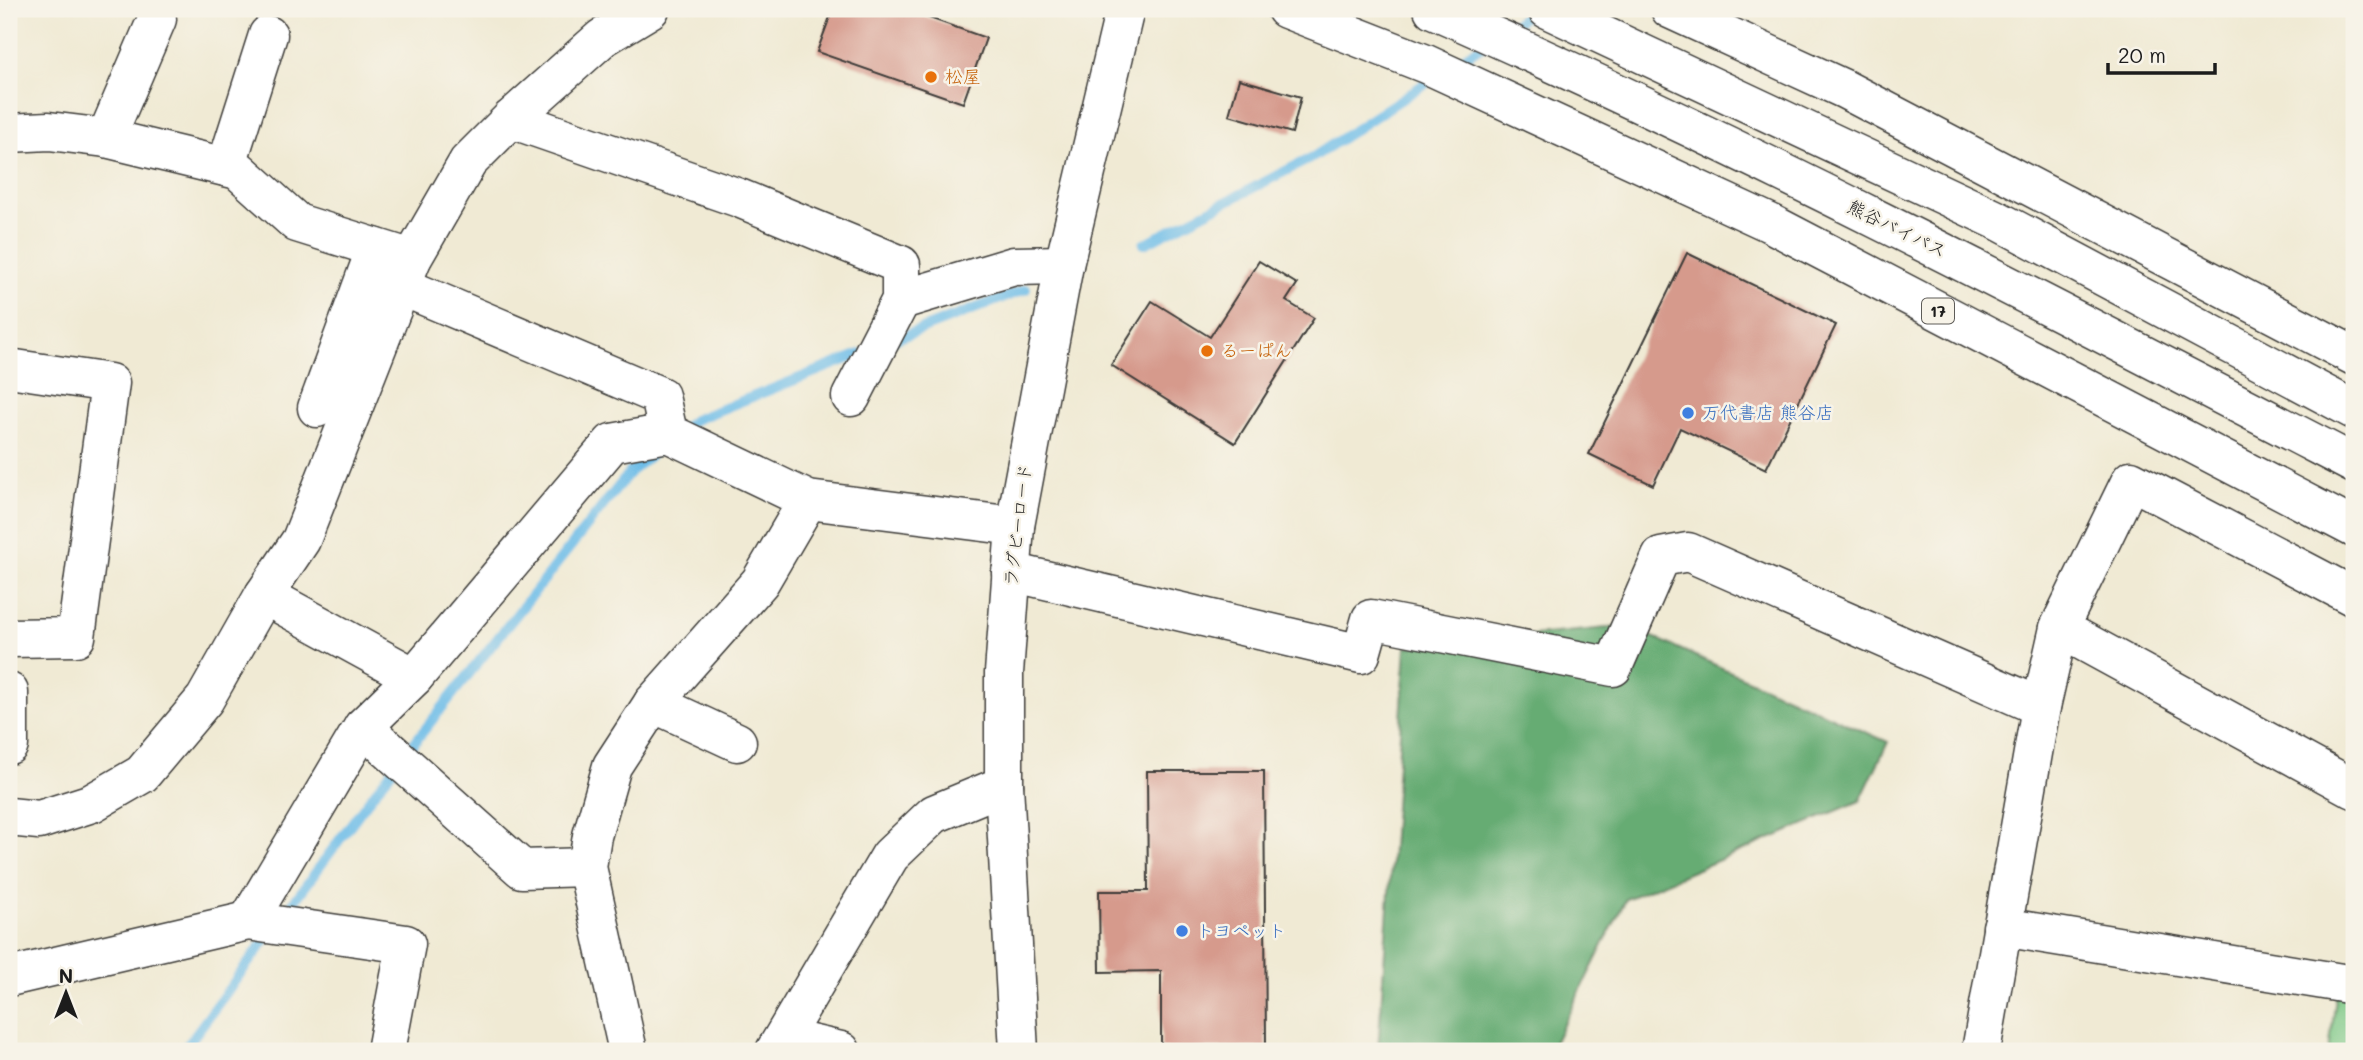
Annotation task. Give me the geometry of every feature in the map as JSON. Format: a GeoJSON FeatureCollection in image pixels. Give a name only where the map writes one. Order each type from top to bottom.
{"type":"FeatureCollection","features":[{"type":"Feature","properties":{"kind":"main road"},"geometry":{"type":"LineString","coordinates":[[9,817],[39,820],[92,803],[142,774],[205,699],[264,595],[301,540],[406,273],[468,162],[511,119],[602,38],[650,9]]}},
{"type":"Feature","properties":{"kind":"main road","name":"ラグビーロード"},"geometry":{"type":"LineString","coordinates":[[1019,1051],[1004,785],[1004,673],[1015,526],[1064,265],[1125,9]]}},
{"type":"Feature","properties":{"kind":"main road","name":"17"},"geometry":{"type":"LineString","coordinates":[[1286,9],[1426,64],[1770,223],[2354,528]]}},
{"type":"Feature","properties":{"kind":"main road","name":"熊谷バイパス"},"geometry":{"type":"LineString","coordinates":[[1433,9],[1541,57],[1984,272],[2354,464]]}},
{"type":"Feature","properties":{"kind":"main road"},"geometry":{"type":"LineString","coordinates":[[1547,9],[1999,221],[2354,410]]}},
{"type":"Feature","properties":{"kind":"main road"},"geometry":{"type":"LineString","coordinates":[[1678,12],[1844,89],[2354,356]]}},
{"type":"Feature","properties":{"kind":"main road"},"geometry":{"type":"LineString","coordinates":[[106,138],[157,19]]}},
{"type":"Feature","properties":{"kind":"main road"},"geometry":{"type":"LineString","coordinates":[[226,167],[268,35]]}},
{"type":"Feature","properties":{"kind":"main road"},"geometry":{"type":"LineString","coordinates":[[511,119],[740,198],[901,265],[896,310],[851,397]]}},
{"type":"Feature","properties":{"kind":"main road"},"geometry":{"type":"LineString","coordinates":[[9,133],[50,131],[106,138],[238,170],[297,223],[376,248],[406,273],[660,396],[679,438]]}},
{"type":"Feature","properties":{"kind":"main road"},"geometry":{"type":"LineString","coordinates":[[317,408],[376,248]]}},
{"type":"Feature","properties":{"kind":"main road"},"geometry":{"type":"LineString","coordinates":[[896,310],[1014,266],[1064,265]]}},
{"type":"Feature","properties":{"kind":"main road"},"geometry":{"type":"LineString","coordinates":[[9,368],[110,383],[76,637],[9,638]]}},
{"type":"Feature","properties":{"kind":"main road"},"geometry":{"type":"LineString","coordinates":[[249,921],[414,677],[612,443],[679,438],[808,500],[1015,526]]}},
{"type":"Feature","properties":{"kind":"main road"},"geometry":{"type":"LineString","coordinates":[[1982,1051],[2041,707],[2059,628],[2131,481],[2354,597]]}},
{"type":"Feature","properties":{"kind":"main road"},"geometry":{"type":"LineString","coordinates":[[628,1051],[587,867],[592,836],[612,766],[653,703],[760,582],[808,500]]}},
{"type":"Feature","properties":{"kind":"main road"},"geometry":{"type":"LineString","coordinates":[[1011,572],[1361,654],[1371,619],[1613,667],[1661,557],[1688,552],[2041,707]]}},
{"type":"Feature","properties":{"kind":"main road"},"geometry":{"type":"LineString","coordinates":[[264,595],[414,677]]}},
{"type":"Feature","properties":{"kind":"main road"},"geometry":{"type":"LineString","coordinates":[[2059,628],[2354,789]]}},
{"type":"Feature","properties":{"kind":"main road"},"geometry":{"type":"LineString","coordinates":[[9,692],[9,745]]}},
{"type":"Feature","properties":{"kind":"main road"},"geometry":{"type":"LineString","coordinates":[[653,703],[737,742]]}},
{"type":"Feature","properties":{"kind":"main road"},"geometry":{"type":"LineString","coordinates":[[373,736],[522,869],[587,867]]}},
{"type":"Feature","properties":{"kind":"main road"},"geometry":{"type":"LineString","coordinates":[[841,1051],[779,1045],[890,856],[934,814],[1004,785]]}},
{"type":"Feature","properties":{"kind":"main road"},"geometry":{"type":"LineString","coordinates":[[9,977],[249,921],[406,944],[386,1051]]}},
{"type":"Feature","properties":{"kind":"main road"},"geometry":{"type":"LineString","coordinates":[[2002,928],[2354,985]]}},
{"type":"Feature","properties":{"kind":"green space"},"geometry":{"type":"Polygon","coordinates":[[[1628,626],[1888,742],[1860,801],[1626,899],[1550,1051],[1378,1051],[1406,647],[1628,626]]]}},
{"type":"Feature","properties":{"kind":"green space"},"geometry":{"type":"Polygon","coordinates":[[[2338,982],[2354,985],[2354,1051],[2329,1051],[2338,982]]]}},
{"type":"Feature","properties":{"kind":"building","name":"松屋"},"geometry":{"type":"Polygon","coordinates":[[[833,9],[904,9],[986,38],[963,103],[817,52],[833,9]]]}},
{"type":"Feature","properties":{"kind":"building"},"geometry":{"type":"Polygon","coordinates":[[[1239,79],[1301,97],[1292,133],[1229,115],[1239,79]]]}},
{"type":"Feature","properties":{"kind":"building"},"geometry":{"type":"Polygon","coordinates":[[[1687,253],[1836,325],[1766,469],[1680,428],[1653,485],[1589,454],[1687,253]]]}},
{"type":"Feature","properties":{"kind":"building","name":"るーぱん"},"geometry":{"type":"Polygon","coordinates":[[[1259,261],[1297,284],[1286,301],[1314,318],[1235,443],[1111,365],[1152,301],[1210,337],[1259,261]]]}},
{"type":"Feature","properties":{"kind":"building","name":"トヨペット"},"geometry":{"type":"Polygon","coordinates":[[[1147,771],[1264,771],[1266,1048],[1161,1049],[1161,971],[1100,972],[1099,891],[1148,891],[1147,771]]]}},
{"type":"Feature","properties":{"kind":"waterway"},"geometry":{"type":"LineString","coordinates":[[1504,31],[1536,9]]}},
{"type":"Feature","properties":{"kind":"waterway"},"geometry":{"type":"LineString","coordinates":[[1451,66],[1488,42]]}},
{"type":"Feature","properties":{"kind":"waterway"},"geometry":{"type":"LineString","coordinates":[[1144,244],[1315,156],[1435,77]]}},
{"type":"Feature","properties":{"kind":"waterway"},"geometry":{"type":"LineString","coordinates":[[891,341],[1026,289]]}},
{"type":"Feature","properties":{"kind":"waterway"},"geometry":{"type":"LineString","coordinates":[[680,431],[694,420],[860,354]]}},
{"type":"Feature","properties":{"kind":"waterway"},"geometry":{"type":"LineString","coordinates":[[282,918],[371,797],[630,472],[659,448]]}},
{"type":"Feature","properties":{"kind":"waterway"},"geometry":{"type":"LineString","coordinates":[[183,1051],[272,931]]}},
{"type":"Feature","properties":{"kind":"place","name":"松屋"},"geometry":{"type":"Point","coordinates":[931,77]}},
{"type":"Feature","properties":{"kind":"place","name":"るーぱん"},"geometry":{"type":"Point","coordinates":[1207,351]}},
{"type":"Feature","properties":{"kind":"place","name":"万代書店 熊谷店"},"geometry":{"type":"Point","coordinates":[1688,413]}},
{"type":"Feature","properties":{"kind":"place","name":"トヨペット"},"geometry":{"type":"Point","coordinates":[1182,931]}}]}
